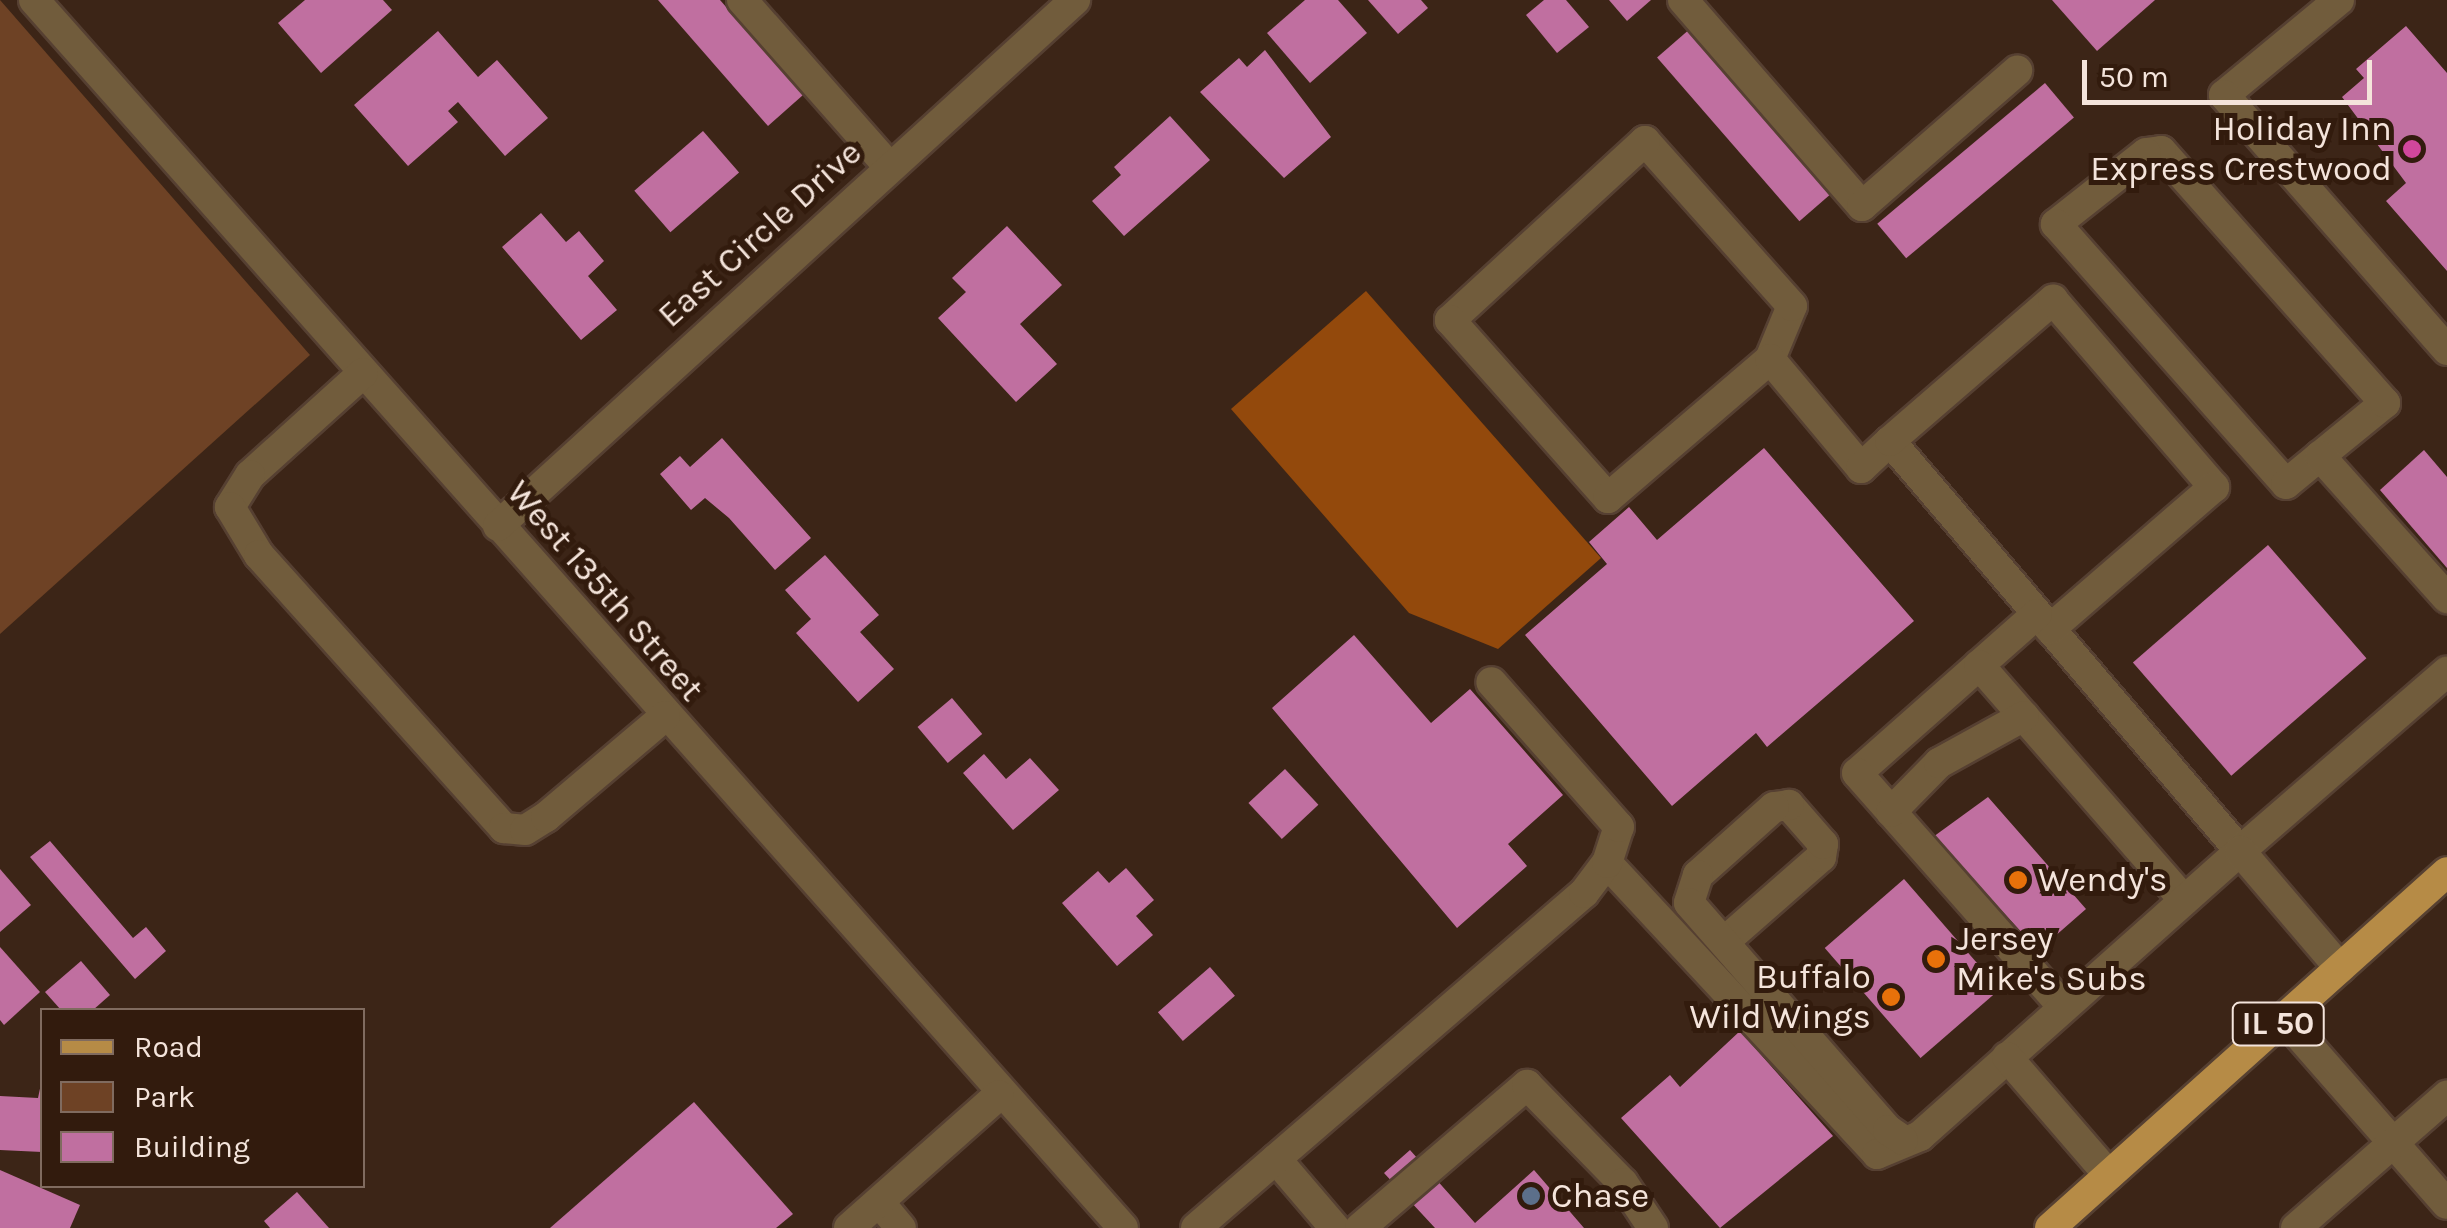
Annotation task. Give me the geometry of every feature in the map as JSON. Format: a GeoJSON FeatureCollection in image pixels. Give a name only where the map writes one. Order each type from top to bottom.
{"type":"FeatureCollection","features":[{"type":"Feature","properties":{"kind":"main road","name":"IL 50"},"geometry":{"type":"LineString","coordinates":[[2050,1228],[2447,872]]}},
{"type":"Feature","properties":{"kind":"street","name":"West 135th Street"},"geometry":{"type":"LineString","coordinates":[[34,0],[999,1094],[1124,1228]]}},
{"type":"Feature","properties":{"kind":"street"},"geometry":{"type":"LineString","coordinates":[[742,0],[889,167]]}},
{"type":"Feature","properties":{"kind":"street","name":"East Circle Drive"},"geometry":{"type":"LineString","coordinates":[[498,526],[1075,0]]}},
{"type":"Feature","properties":{"kind":"street"},"geometry":{"type":"LineString","coordinates":[[1684,0],[1862,206],[2017,71]]}},
{"type":"Feature","properties":{"kind":"street"},"geometry":{"type":"LineString","coordinates":[[2338,0],[2224,95],[2447,350]]}},
{"type":"Feature","properties":{"kind":"street"},"geometry":{"type":"LineString","coordinates":[[1645,140],[1792,306],[1770,358],[1608,498],[1450,320],[1645,140]]}},
{"type":"Feature","properties":{"kind":"street"},"geometry":{"type":"LineString","coordinates":[[2161,151],[2384,403],[2320,456],[2286,484],[2056,224],[2146,152],[2161,151]]}},
{"type":"Feature","properties":{"kind":"street"},"geometry":{"type":"LineString","coordinates":[[1770,358],[1861,468],[2052,300],[2214,487],[2044,621],[1980,665],[1856,773],[2063,1007]]}},
{"type":"Feature","properties":{"kind":"street"},"geometry":{"type":"LineString","coordinates":[[363,373],[250,475],[230,507],[259,554],[504,828],[525,830],[546,817],[665,716]]}},
{"type":"Feature","properties":{"kind":"street"},"geometry":{"type":"LineString","coordinates":[[1890,441],[2340,968]]}},
{"type":"Feature","properties":{"kind":"street"},"geometry":{"type":"LineString","coordinates":[[2320,456],[2447,598]]}},
{"type":"Feature","properties":{"kind":"street"},"geometry":{"type":"LineString","coordinates":[[1980,665],[2184,900]]}},
{"type":"Feature","properties":{"kind":"street"},"geometry":{"type":"LineString","coordinates":[[1607,863],[1877,1154],[1920,1136],[2447,672]]}},
{"type":"Feature","properties":{"kind":"street"},"geometry":{"type":"LineString","coordinates":[[1196,1228],[1584,893],[1607,863],[1618,827],[1491,682]]}},
{"type":"Feature","properties":{"kind":"street"},"geometry":{"type":"LineString","coordinates":[[1891,812],[1986,729],[2024,716]]}},
{"type":"Feature","properties":{"kind":"street"},"geometry":{"type":"LineString","coordinates":[[1724,942],[1822,857],[1823,844],[1788,805],[1774,807],[1687,888],[1724,942],[1903,1140]]}},
{"type":"Feature","properties":{"kind":"street"},"geometry":{"type":"LineString","coordinates":[[2284,1018],[2447,1204]]}},
{"type":"Feature","properties":{"kind":"street"},"geometry":{"type":"LineString","coordinates":[[2007,1057],[2109,1175]]}},
{"type":"Feature","properties":{"kind":"street"},"geometry":{"type":"LineString","coordinates":[[1360,1228],[1527,1085],[1623,1182],[1654,1228]]}},
{"type":"Feature","properties":{"kind":"street"},"geometry":{"type":"LineString","coordinates":[[849,1228],[999,1094]]}},
{"type":"Feature","properties":{"kind":"street"},"geometry":{"type":"LineString","coordinates":[[2296,1228],[2447,1096]]}},
{"type":"Feature","properties":{"kind":"street"},"geometry":{"type":"LineString","coordinates":[[1276,1159],[1335,1228]]}},
{"type":"Feature","properties":{"kind":"street"},"geometry":{"type":"LineString","coordinates":[[878,1202],[901,1228]]}},
{"type":"Feature","properties":{"kind":"green space"},"geometry":{"type":"Polygon","coordinates":[[[0,0],[310,355],[0,634],[0,0]]]}},
{"type":"Feature","properties":{"kind":"shaded area"},"geometry":{"type":"Polygon","coordinates":[[[1366,291],[1601,558],[1498,649],[1409,613],[1231,409],[1366,291]]]}},
{"type":"Feature","properties":{"kind":"building"},"geometry":{"type":"Polygon","coordinates":[[[305,0],[383,0],[392,10],[321,73],[278,23],[305,0]]]}},
{"type":"Feature","properties":{"kind":"building"},"geometry":{"type":"Polygon","coordinates":[[[658,0],[720,0],[803,95],[768,126],[658,0]]]}},
{"type":"Feature","properties":{"kind":"building"},"geometry":{"type":"Polygon","coordinates":[[[1305,0],[1338,0],[1367,33],[1310,83],[1267,33],[1305,0]]]}},
{"type":"Feature","properties":{"kind":"building"},"geometry":{"type":"Polygon","coordinates":[[[1368,0],[1421,0],[1428,8],[1398,34],[1368,0]]]}},
{"type":"Feature","properties":{"kind":"building"},"geometry":{"type":"Polygon","coordinates":[[[1544,0],[1566,0],[1589,27],[1557,53],[1526,15],[1544,0]]]}},
{"type":"Feature","properties":{"kind":"building"},"geometry":{"type":"Polygon","coordinates":[[[1609,0],[1651,0],[1627,21],[1609,0]]]}},
{"type":"Feature","properties":{"kind":"building"},"geometry":{"type":"Polygon","coordinates":[[[2052,0],[2155,0],[2097,51],[2052,0]]]}},
{"type":"Feature","properties":{"kind":"building","name":"Holiday Inn Express Crestwood"},"geometry":{"type":"Polygon","coordinates":[[[2406,26],[2447,73],[2447,271],[2386,201],[2406,183],[2342,97],[2364,78],[2356,69],[2406,26]]]}},
{"type":"Feature","properties":{"kind":"building"},"geometry":{"type":"Polygon","coordinates":[[[1691,28],[1833,192],[1799,221],[1657,58],[1691,28]]]}},
{"type":"Feature","properties":{"kind":"building"},"geometry":{"type":"Polygon","coordinates":[[[438,31],[478,77],[497,60],[548,118],[505,156],[458,102],[448,111],[458,122],[408,166],[354,105],[438,31]]]}},
{"type":"Feature","properties":{"kind":"building"},"geometry":{"type":"Polygon","coordinates":[[[1265,50],[1331,137],[1284,178],[1200,92],[1239,58],[1247,67],[1265,50]]]}},
{"type":"Feature","properties":{"kind":"building"},"geometry":{"type":"Polygon","coordinates":[[[2045,83],[2074,117],[1906,258],[1877,224],[2045,83]]]}},
{"type":"Feature","properties":{"kind":"building"},"geometry":{"type":"Polygon","coordinates":[[[1170,116],[1210,160],[1124,236],[1092,201],[1121,175],[1114,167],[1170,116]]]}},
{"type":"Feature","properties":{"kind":"building"},"geometry":{"type":"Polygon","coordinates":[[[703,131],[739,173],[670,232],[634,191],[703,131]]]}},
{"type":"Feature","properties":{"kind":"building"},"geometry":{"type":"Polygon","coordinates":[[[541,213],[566,242],[579,231],[604,261],[588,276],[617,310],[581,340],[502,247],[541,213]]]}},
{"type":"Feature","properties":{"kind":"building"},"geometry":{"type":"Polygon","coordinates":[[[1007,226],[1062,285],[1020,324],[1057,364],[1016,402],[938,318],[966,292],[952,278],[1007,226]]]}},
{"type":"Feature","properties":{"kind":"building"},"geometry":{"type":"Polygon","coordinates":[[[722,438],[811,538],[775,570],[729,518],[705,498],[691,510],[660,474],[680,456],[690,467],[722,438]]]}},
{"type":"Feature","properties":{"kind":"building"},"geometry":{"type":"Polygon","coordinates":[[[1764,448],[1914,621],[1767,747],[1756,733],[1672,806],[1525,635],[1607,564],[1589,542],[1629,507],[1657,540],[1764,448]]]}},
{"type":"Feature","properties":{"kind":"building"},"geometry":{"type":"Polygon","coordinates":[[[2424,450],[2447,477],[2447,568],[2380,490],[2424,450]]]}},
{"type":"Feature","properties":{"kind":"building"},"geometry":{"type":"Polygon","coordinates":[[[2268,545],[2366,658],[2231,776],[2133,662],[2268,545]]]}},
{"type":"Feature","properties":{"kind":"building"},"geometry":{"type":"Polygon","coordinates":[[[825,555],[879,615],[860,632],[894,669],[858,702],[796,633],[811,619],[785,590],[825,555]]]}},
{"type":"Feature","properties":{"kind":"building"},"geometry":{"type":"Polygon","coordinates":[[[1354,635],[1431,723],[1470,689],[1563,795],[1508,844],[1527,866],[1457,928],[1272,708],[1354,635]]]}},
{"type":"Feature","properties":{"kind":"building"},"geometry":{"type":"Polygon","coordinates":[[[952,698],[982,734],[948,763],[918,727],[952,698]]]}},
{"type":"Feature","properties":{"kind":"building"},"geometry":{"type":"Polygon","coordinates":[[[984,754],[1006,779],[1030,758],[1059,790],[1013,830],[963,773],[984,754]]]}},
{"type":"Feature","properties":{"kind":"building"},"geometry":{"type":"Polygon","coordinates":[[[1285,769],[1318,805],[1282,839],[1248,803],[1285,769]]]}},
{"type":"Feature","properties":{"kind":"building","name":"Wendy's"},"geometry":{"type":"Polygon","coordinates":[[[1988,797],[2086,909],[2038,951],[2029,954],[2026,937],[1933,837],[1988,797]]]}},
{"type":"Feature","properties":{"kind":"building"},"geometry":{"type":"Polygon","coordinates":[[[50,841],[133,938],[146,927],[166,951],[135,979],[30,857],[50,841]]]}},
{"type":"Feature","properties":{"kind":"building"},"geometry":{"type":"Polygon","coordinates":[[[1126,868],[1154,900],[1136,916],[1153,935],[1117,966],[1062,903],[1098,871],[1109,883],[1126,868]]]}},
{"type":"Feature","properties":{"kind":"building"},"geometry":{"type":"Polygon","coordinates":[[[0,869],[31,905],[0,932],[0,869]]]}},
{"type":"Feature","properties":{"kind":"building"},"geometry":{"type":"Polygon","coordinates":[[[1904,879],[2000,989],[1921,1058],[1825,948],[1904,879]]]}},
{"type":"Feature","properties":{"kind":"building"},"geometry":{"type":"Polygon","coordinates":[[[0,947],[40,992],[4,1025],[0,1020],[0,947]]]}},
{"type":"Feature","properties":{"kind":"building"},"geometry":{"type":"Polygon","coordinates":[[[81,961],[110,995],[95,1008],[59,1008],[45,992],[81,961]]]}},
{"type":"Feature","properties":{"kind":"building"},"geometry":{"type":"Polygon","coordinates":[[[1210,967],[1235,996],[1183,1041],[1158,1012],[1210,967]]]}},
{"type":"Feature","properties":{"kind":"building"},"geometry":{"type":"Polygon","coordinates":[[[1740,1031],[1833,1136],[1720,1228],[1621,1118],[1670,1075],[1680,1087],[1740,1031]]]}},
{"type":"Feature","properties":{"kind":"building"},"geometry":{"type":"Polygon","coordinates":[[[40,1088],[40,1152],[0,1150],[0,1096],[38,1098],[40,1088]]]}},
{"type":"Feature","properties":{"kind":"building"},"geometry":{"type":"Polygon","coordinates":[[[694,1102],[793,1214],[776,1228],[550,1228],[694,1102]]]}},
{"type":"Feature","properties":{"kind":"building"},"geometry":{"type":"Polygon","coordinates":[[[1410,1150],[1475,1223],[1534,1170],[1584,1228],[1435,1228],[1384,1173],[1410,1150]]]}},
{"type":"Feature","properties":{"kind":"building"},"geometry":{"type":"Polygon","coordinates":[[[0,1170],[80,1205],[70,1228],[0,1228],[0,1170]]]}},
{"type":"Feature","properties":{"kind":"building"},"geometry":{"type":"Polygon","coordinates":[[[297,1192],[329,1228],[270,1228],[264,1221],[297,1192]]]}},
{"type":"Feature","properties":{"kind":"place","name":"Holiday Inn Express Crestwood"},"geometry":{"type":"Point","coordinates":[2412,149]}},
{"type":"Feature","properties":{"kind":"place","name":"Wendy's"},"geometry":{"type":"Point","coordinates":[2018,880]}},
{"type":"Feature","properties":{"kind":"place","name":"Jersey Mike's Subs"},"geometry":{"type":"Point","coordinates":[1936,959]}},
{"type":"Feature","properties":{"kind":"place","name":"Buffalo Wild Wings"},"geometry":{"type":"Point","coordinates":[1891,997]}},
{"type":"Feature","properties":{"kind":"place","name":"Chase"},"geometry":{"type":"Point","coordinates":[1531,1196]}}]}
